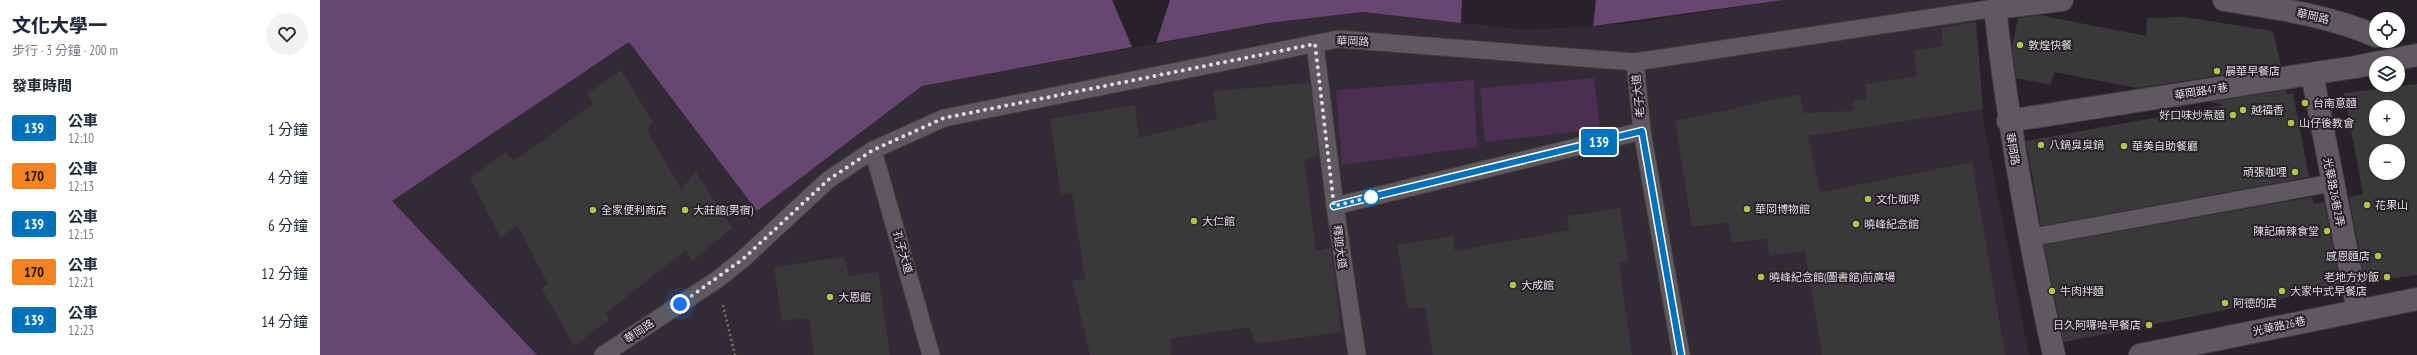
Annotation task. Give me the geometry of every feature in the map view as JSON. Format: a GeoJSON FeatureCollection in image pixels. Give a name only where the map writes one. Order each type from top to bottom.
{"type":"FeatureCollection","features":[{"type":"Feature","properties":{"kind":"street"},"geometry":{"type":"LineString","coordinates":[[1995,8],[2062,0]]}},
{"type":"Feature","properties":{"kind":"street","name":"華岡路"},"geometry":{"type":"LineString","coordinates":[[2224,0],[2284,10],[2351,25],[2369,33]]}},
{"type":"Feature","properties":{"kind":"street","name":"華岡路"},"geometry":{"type":"LineString","coordinates":[[1995,8],[2008,121],[2029,238],[2054,355]]}},
{"type":"Feature","properties":{"kind":"street"},"geometry":{"type":"LineString","coordinates":[[2404,48],[2417,54]]}},
{"type":"Feature","properties":{"kind":"street","name":"華岡路47巷"},"geometry":{"type":"LineString","coordinates":[[2008,121],[2312,74],[2417,54]]}},
{"type":"Feature","properties":{"kind":"street","name":"光華路26巷2弄"},"geometry":{"type":"LineString","coordinates":[[2312,74],[2332,183],[2358,310]]}},
{"type":"Feature","properties":{"kind":"street","name":"光華路26巷"},"geometry":{"type":"LineString","coordinates":[[2140,355],[2417,299]]}},
{"type":"Feature","properties":{"kind":"lane","name":"華岡路"},"geometry":{"type":"LineString","coordinates":[[603,355],[718,279],[743,259],[828,180],[873,150],[944,118],[1338,39],[1635,62],[1995,8]]}},
{"type":"Feature","properties":{"kind":"lane","name":"釋迦大道"},"geometry":{"type":"LineString","coordinates":[[1315,44],[1334,206],[1357,355]]}},
{"type":"Feature","properties":{"kind":"lane","name":"老子大道"},"geometry":{"type":"LineString","coordinates":[[1635,62],[1642,131],[1681,355]]}},
{"type":"Feature","properties":{"kind":"lane"},"geometry":{"type":"LineString","coordinates":[[1334,206],[1642,131]]}},
{"type":"Feature","properties":{"kind":"lane","name":"孔子大道"},"geometry":{"type":"LineString","coordinates":[[873,150],[931,355]]}},
{"type":"Feature","properties":{"kind":"lane"},"geometry":{"type":"LineString","coordinates":[[2029,238],[2332,183]]}},
{"type":"Feature","properties":{"kind":"path"},"geometry":{"type":"LineString","coordinates":[[718,279],[735,355]]}},
{"type":"Feature","properties":{"kind":"shaded area"},"geometry":{"type":"Polygon","coordinates":[[[320,0],[1112,0],[1132,47],[922,86],[757,211],[629,42],[392,201],[537,355],[320,355],[320,0]]]}},
{"type":"Feature","properties":{"kind":"shaded area"},"geometry":{"type":"Polygon","coordinates":[[[1170,0],[1462,0],[1461,23],[1363,12],[1268,23],[1156,43],[1170,0]]]}},
{"type":"Feature","properties":{"kind":"shaded area"},"geometry":{"type":"Polygon","coordinates":[[[1596,0],[1784,0],[1593,26],[1596,0]]]}},
{"type":"Feature","properties":{"kind":"shaded area"},"geometry":{"type":"Polygon","coordinates":[[[1784,0],[1974,0],[1983,119],[2029,355],[537,355],[391,201],[630,42],[757,211],[922,86],[1268,23],[1363,12],[1529,30],[1632,23],[1784,0]]]}},
{"type":"Feature","properties":{"kind":"shaded area"},"geometry":{"type":"Polygon","coordinates":[[[1594,78],[1600,129],[1485,142],[1480,88],[1594,78]]]}},
{"type":"Feature","properties":{"kind":"shaded area"},"geometry":{"type":"Polygon","coordinates":[[[1474,80],[1477,147],[1342,165],[1336,90],[1474,80]]]}},
{"type":"Feature","properties":{"kind":"building"},"geometry":{"type":"Polygon","coordinates":[[[2039,15],[2146,36],[2147,18],[2184,17],[2273,31],[2281,66],[2137,88],[2054,72],[2051,85],[2016,78],[2012,48],[2018,18],[2039,15]]]}},
{"type":"Feature","properties":{"kind":"building","name":"曉峰紀念館"},"geometry":{"type":"Polygon","coordinates":[[[1976,22],[1983,109],[1808,136],[1820,192],[1972,162],[2005,355],[1822,355],[1805,251],[1769,256],[1767,238],[1732,243],[1728,222],[1692,227],[1675,121],[1800,94],[1804,113],[1854,111],[1853,100],[1867,99],[1865,84],[1917,76],[1914,51],[1942,46],[1942,28],[1976,22]]]}},
{"type":"Feature","properties":{"kind":"building","name":"大莊館(男宿)"},"geometry":{"type":"Polygon","coordinates":[[[621,70],[653,122],[647,130],[681,189],[696,172],[732,228],[692,261],[686,250],[606,313],[609,320],[574,346],[542,289],[548,284],[517,225],[501,238],[470,178],[506,152],[514,161],[593,104],[587,94],[621,70]]]}},
{"type":"Feature","properties":{"kind":"building","name":"大仁館"},"geometry":{"type":"Polygon","coordinates":[[[1310,83],[1319,155],[1304,160],[1316,251],[1331,247],[1341,332],[1256,344],[1249,327],[1170,339],[1171,355],[1090,355],[1072,281],[1085,279],[1072,192],[1061,194],[1050,119],[1135,105],[1139,138],[1217,119],[1213,91],[1310,83]]]}},
{"type":"Feature","properties":{"kind":"building"},"geometry":{"type":"Polygon","coordinates":[[[2417,84],[2417,275],[2365,282],[2349,197],[2363,194],[2344,93],[2369,90],[2369,92],[2405,92],[2405,85],[2417,84]]]}},
{"type":"Feature","properties":{"kind":"building"},"geometry":{"type":"Polygon","coordinates":[[[2286,90],[2287,94],[2293,93],[2309,177],[2041,226],[2026,141],[2225,105],[2210,102],[2286,90]]]}},
{"type":"Feature","properties":{"kind":"building"},"geometry":{"type":"Polygon","coordinates":[[[2312,197],[2314,204],[2324,202],[2341,287],[2064,342],[2044,245],[2312,197]]]}},
{"type":"Feature","properties":{"kind":"building","name":"大成館"},"geometry":{"type":"Polygon","coordinates":[[[1620,208],[1628,260],[1619,263],[1632,355],[1433,355],[1425,307],[1408,309],[1397,245],[1453,236],[1455,251],[1569,230],[1567,216],[1620,208]]]}},
{"type":"Feature","properties":{"kind":"building","name":"大恩館"},"geometry":{"type":"Polygon","coordinates":[[[844,257],[849,276],[878,272],[890,355],[814,355],[809,318],[782,321],[774,267],[844,257]]]}},
{"type":"Feature","properties":{"kind":"bus line","name":"139"},"geometry":{"type":"LineString","coordinates":[[1334,206],[1642,131],[1681,355]]}},
{"type":"Feature","properties":{"kind":"place","name":"敦煌快餐"},"geometry":{"type":"Point","coordinates":[2020,45]}},
{"type":"Feature","properties":{"kind":"place","name":"晨華早餐店"},"geometry":{"type":"Point","coordinates":[2217,71]}},
{"type":"Feature","properties":{"kind":"place","name":"台南意麵"},"geometry":{"type":"Point","coordinates":[2305,103]}},
{"type":"Feature","properties":{"kind":"place","name":"越福香"},"geometry":{"type":"Point","coordinates":[2243,110]}},
{"type":"Feature","properties":{"kind":"place","name":"好口味炒煮麵"},"geometry":{"type":"Point","coordinates":[2233,115]}},
{"type":"Feature","properties":{"kind":"place","name":"山仔後教會"},"geometry":{"type":"Point","coordinates":[2291,123]}},
{"type":"Feature","properties":{"kind":"place","name":"八鍋臭臭鍋"},"geometry":{"type":"Point","coordinates":[2041,145]}},
{"type":"Feature","properties":{"kind":"place","name":"華美自助餐廳"},"geometry":{"type":"Point","coordinates":[2124,146]}},
{"type":"Feature","properties":{"kind":"place","name":"頑張咖哩"},"geometry":{"type":"Point","coordinates":[2295,172]}},
{"type":"Feature","properties":{"kind":"place","name":"文化咖啡"},"geometry":{"type":"Point","coordinates":[1868,199]}},
{"type":"Feature","properties":{"kind":"place","name":"花果山"},"geometry":{"type":"Point","coordinates":[2367,205]}},
{"type":"Feature","properties":{"kind":"place","name":"華岡博物館"},"geometry":{"type":"Point","coordinates":[1747,209]}},
{"type":"Feature","properties":{"kind":"place","name":"全家便利商店"},"geometry":{"type":"Point","coordinates":[593,210]}},
{"type":"Feature","properties":{"kind":"place","name":"大莊館(男宿)"},"geometry":{"type":"Point","coordinates":[685,210]}},
{"type":"Feature","properties":{"kind":"place","name":"大仁館"},"geometry":{"type":"Point","coordinates":[1194,221]}},
{"type":"Feature","properties":{"kind":"place","name":"曉峰紀念館"},"geometry":{"type":"Point","coordinates":[1856,224]}},
{"type":"Feature","properties":{"kind":"place","name":"陳記麻辣食堂"},"geometry":{"type":"Point","coordinates":[2327,231]}},
{"type":"Feature","properties":{"kind":"place","name":"感恩麵店"},"geometry":{"type":"Point","coordinates":[2378,256]}},
{"type":"Feature","properties":{"kind":"place","name":"曉峰紀念館(圖書館)前廣場"},"geometry":{"type":"Point","coordinates":[1761,277]}},
{"type":"Feature","properties":{"kind":"place","name":"老地方炒飯"},"geometry":{"type":"Point","coordinates":[2387,277]}},
{"type":"Feature","properties":{"kind":"place","name":"大成館"},"geometry":{"type":"Point","coordinates":[1513,285]}},
{"type":"Feature","properties":{"kind":"place","name":"牛肉拌麵"},"geometry":{"type":"Point","coordinates":[2052,291]}},
{"type":"Feature","properties":{"kind":"place","name":"大家中式早餐店"},"geometry":{"type":"Point","coordinates":[2282,291]}},
{"type":"Feature","properties":{"kind":"place","name":"大恩館"},"geometry":{"type":"Point","coordinates":[830,297]}},
{"type":"Feature","properties":{"kind":"place","name":"阿德的店"},"geometry":{"type":"Point","coordinates":[2225,303]}},
{"type":"Feature","properties":{"kind":"place","name":"日久阿囉哈早餐店"},"geometry":{"type":"Point","coordinates":[2149,325]}},
{"type":"Feature","properties":{"kind":"route"},"geometry":{"type":"LineString","coordinates":[[680,304],[718,279],[743,259],[828,180],[873,150],[944,118],[1315,44],[1334,206],[1371,197]]}}]}
